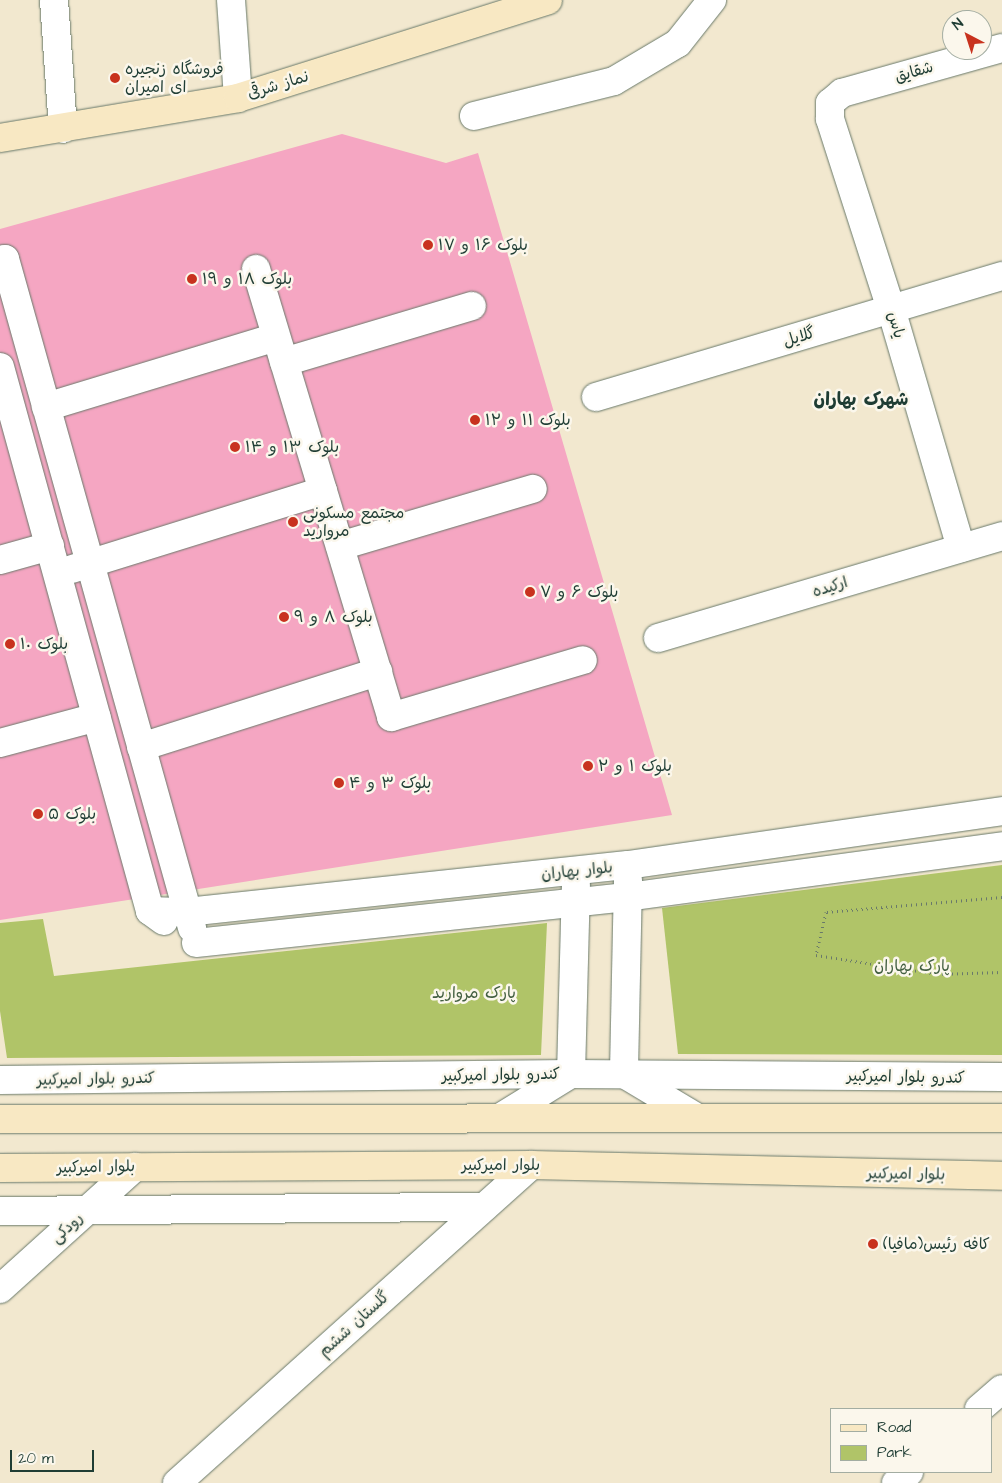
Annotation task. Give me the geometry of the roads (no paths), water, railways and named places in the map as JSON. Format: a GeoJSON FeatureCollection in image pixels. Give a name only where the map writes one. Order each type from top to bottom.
{"type":"FeatureCollection","features":[{"type":"Feature","properties":{"kind":"main road","name":"نماز شرقی"},"geometry":{"type":"LineString","coordinates":[[0,138],[63,129],[238,98],[548,0]]}},
{"type":"Feature","properties":{"kind":"main road"},"geometry":{"type":"LineString","coordinates":[[0,1119],[1002,1118]]}},
{"type":"Feature","properties":{"kind":"main road","name":"بلوار امیرکبیر"},"geometry":{"type":"LineString","coordinates":[[0,1168],[531,1165],[1002,1176]]}},
{"type":"Feature","properties":{"kind":"street"},"geometry":{"type":"LineString","coordinates":[[54,0],[63,129]]}},
{"type":"Feature","properties":{"kind":"street"},"geometry":{"type":"LineString","coordinates":[[231,0],[238,98]]}},
{"type":"Feature","properties":{"kind":"street"},"geometry":{"type":"LineString","coordinates":[[474,116],[614,81],[678,43],[712,0]]}},
{"type":"Feature","properties":{"kind":"street","name":"شقایق"},"geometry":{"type":"LineString","coordinates":[[830,104],[842,93],[1002,48]]}},
{"type":"Feature","properties":{"kind":"street","name":"یاس"},"geometry":{"type":"LineString","coordinates":[[830,104],[830,119],[891,309],[961,548]]}},
{"type":"Feature","properties":{"kind":"street"},"geometry":{"type":"LineString","coordinates":[[0,260],[5,259],[196,944]]}},
{"type":"Feature","properties":{"kind":"street"},"geometry":{"type":"LineString","coordinates":[[256,269],[391,717],[584,660]]}},
{"type":"Feature","properties":{"kind":"street","name":"گلایل"},"geometry":{"type":"LineString","coordinates":[[596,397],[1002,276]]}},
{"type":"Feature","properties":{"kind":"street"},"geometry":{"type":"LineString","coordinates":[[46,407],[472,306]]}},
{"type":"Feature","properties":{"kind":"street"},"geometry":{"type":"LineString","coordinates":[[2,384],[50,546],[56,574],[98,717],[150,911],[196,944]]}},
{"type":"Feature","properties":{"kind":"street"},"geometry":{"type":"LineString","coordinates":[[340,546],[533,489]]}},
{"type":"Feature","properties":{"kind":"street"},"geometry":{"type":"LineString","coordinates":[[56,574],[323,491]]}},
{"type":"Feature","properties":{"kind":"street","name":"ارکیده"},"geometry":{"type":"LineString","coordinates":[[658,638],[1002,536]]}},
{"type":"Feature","properties":{"kind":"street"},"geometry":{"type":"LineString","coordinates":[[0,560],[50,546]]}},
{"type":"Feature","properties":{"kind":"street"},"geometry":{"type":"LineString","coordinates":[[141,747],[378,672]]}},
{"type":"Feature","properties":{"kind":"street"},"geometry":{"type":"LineString","coordinates":[[0,743],[98,717]]}},
{"type":"Feature","properties":{"kind":"street","name":"بلوار بهاران"},"geometry":{"type":"LineString","coordinates":[[150,911],[187,912],[577,871],[1002,811]]}},
{"type":"Feature","properties":{"kind":"street","name":"بلوار بهاران"},"geometry":{"type":"LineString","coordinates":[[196,944],[627,897],[1002,846]]}},
{"type":"Feature","properties":{"kind":"street"},"geometry":{"type":"LineString","coordinates":[[628,865],[624,1074],[696,1117]]}},
{"type":"Feature","properties":{"kind":"street"},"geometry":{"type":"LineString","coordinates":[[501,1117],[571,1074],[574,903],[577,871]]}},
{"type":"Feature","properties":{"kind":"street","name":"کندرو بلوار امیرکبیر"},"geometry":{"type":"LineString","coordinates":[[0,1080],[571,1074],[1002,1077]]}},
{"type":"Feature","properties":{"kind":"street","name":"گلستان ششم"},"geometry":{"type":"LineString","coordinates":[[177,1483],[531,1165]]}},
{"type":"Feature","properties":{"kind":"street","name":"رودکی"},"geometry":{"type":"LineString","coordinates":[[0,1289],[135,1167]]}},
{"type":"Feature","properties":{"kind":"street"},"geometry":{"type":"LineString","coordinates":[[0,1211],[484,1207]]}},
{"type":"Feature","properties":{"kind":"street"},"geometry":{"type":"LineString","coordinates":[[980,1408],[1002,1389]]}},
{"type":"Feature","properties":{"kind":"street"},"geometry":{"type":"LineString","coordinates":[[896,1483],[908,1473]]}},
{"type":"Feature","properties":{"kind":"place","name":"فروشگاه زنجیره ای امیران"},"geometry":{"type":"Point","coordinates":[115,78]}},
{"type":"Feature","properties":{"kind":"place","name":"بلوک ۱۶ و ۱۷"},"geometry":{"type":"Point","coordinates":[428,245]}},
{"type":"Feature","properties":{"kind":"place","name":"بلوک ۱۸ و ۱۹"},"geometry":{"type":"Point","coordinates":[192,279]}},
{"type":"Feature","properties":{"kind":"place","name":"بلوک ۱۱ و ۱۲"},"geometry":{"type":"Point","coordinates":[475,420]}},
{"type":"Feature","properties":{"kind":"place","name":"بلوک ۱۳ و ۱۴"},"geometry":{"type":"Point","coordinates":[235,447]}},
{"type":"Feature","properties":{"kind":"place","name":"مجتمع مسکونی مروارید"},"geometry":{"type":"Point","coordinates":[293,522]}},
{"type":"Feature","properties":{"kind":"place","name":"بلوک ۶ و ۷"},"geometry":{"type":"Point","coordinates":[530,592]}},
{"type":"Feature","properties":{"kind":"place","name":"بلوک ۸ و ۹"},"geometry":{"type":"Point","coordinates":[284,617]}},
{"type":"Feature","properties":{"kind":"place","name":"بلوک ۱۰"},"geometry":{"type":"Point","coordinates":[10,644]}},
{"type":"Feature","properties":{"kind":"place","name":"بلوک ۱ و ۲"},"geometry":{"type":"Point","coordinates":[588,766]}},
{"type":"Feature","properties":{"kind":"place","name":"بلوک ۳ و ۴"},"geometry":{"type":"Point","coordinates":[339,783]}},
{"type":"Feature","properties":{"kind":"place","name":"بلوک ۵"},"geometry":{"type":"Point","coordinates":[38,814]}},
{"type":"Feature","properties":{"kind":"place","name":"کافه رئیس(مافیا)"},"geometry":{"type":"Point","coordinates":[873,1244]}},
{"type":"Feature","properties":{"kind":"district","name":"شهرک بهاران"},"geometry":{"type":"Point","coordinates":[861,400]}},
{"type":"Feature","properties":{"kind":"park label","name":"پارک بهاران"},"geometry":{"type":"Point","coordinates":[912,966]}},
{"type":"Feature","properties":{"kind":"park label","name":"پارک مروارید"},"geometry":{"type":"Point","coordinates":[474,993]}}]}
